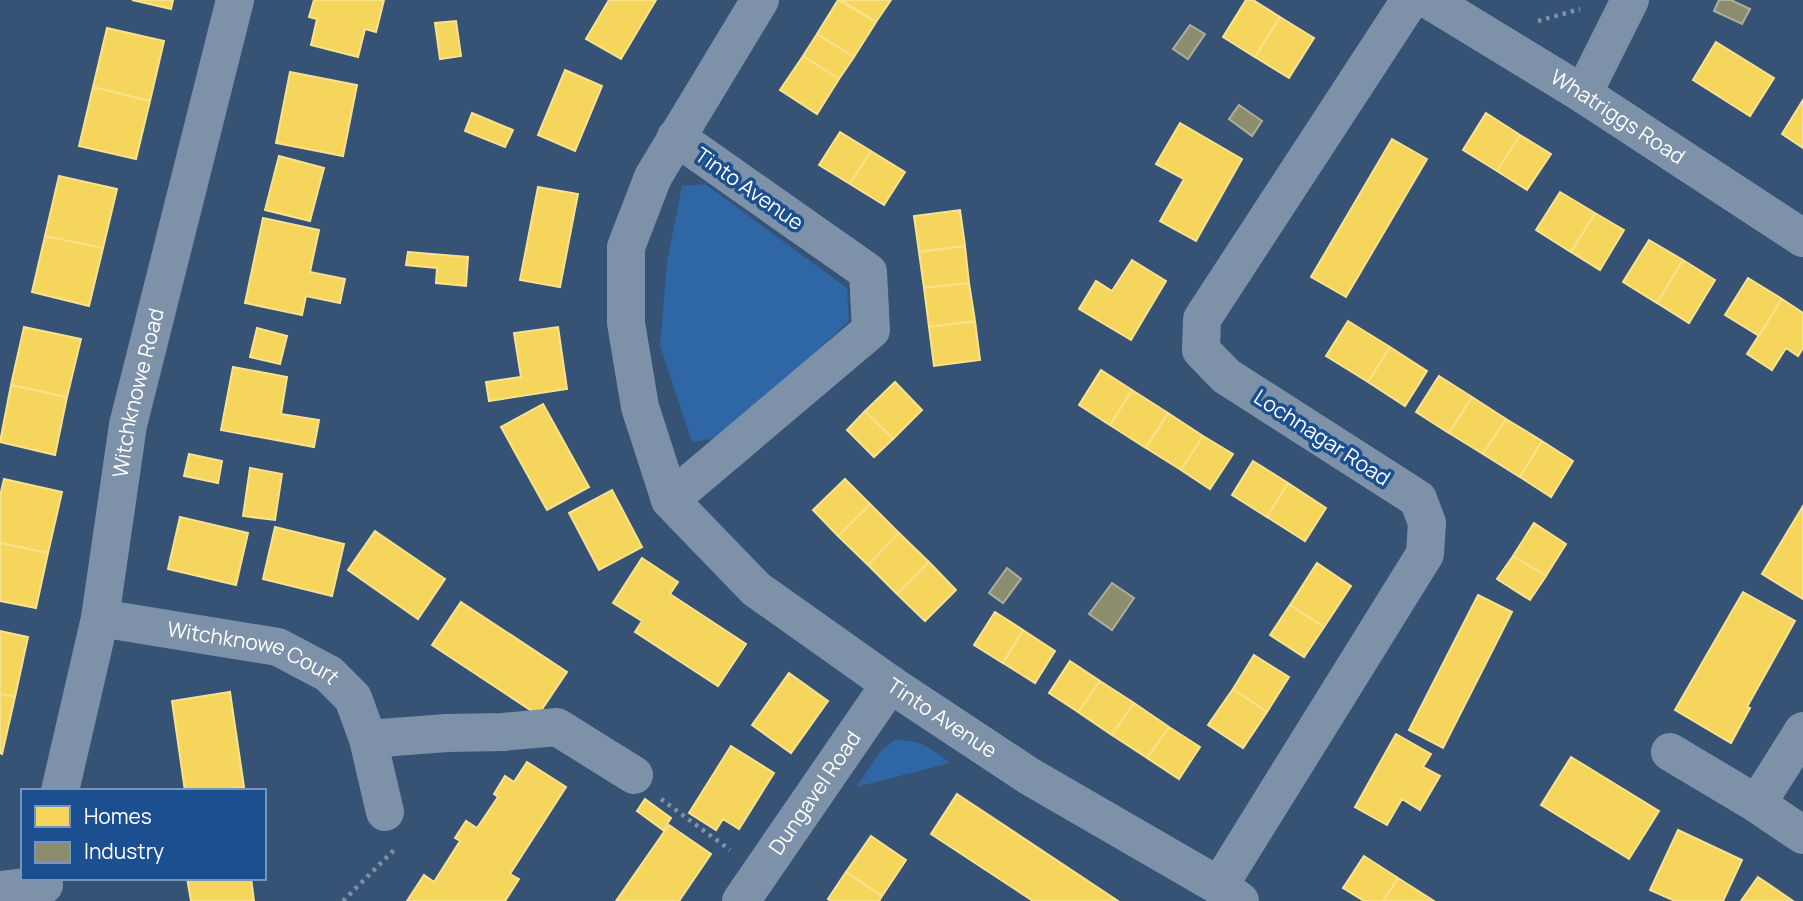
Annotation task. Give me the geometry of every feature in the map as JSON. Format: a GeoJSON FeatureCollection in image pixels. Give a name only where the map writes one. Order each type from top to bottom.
{"type":"FeatureCollection","features":[{"type":"Feature","properties":{"kind":"street","name":"Witchknowe Road"},"geometry":{"type":"LineString","coordinates":[[60,789],[100,618],[128,425],[235,0]]}},
{"type":"Feature","properties":{"kind":"street","name":"Tinto Avenue"},"geometry":{"type":"LineString","coordinates":[[760,0],[653,177],[626,247],[626,323],[640,407],[670,500],[757,589],[890,684],[1029,776],[1229,893]]}},
{"type":"Feature","properties":{"kind":"street","name":"Lochnagar Road"},"geometry":{"type":"LineString","coordinates":[[1229,893],[1425,554],[1427,523],[1418,499],[1226,376],[1202,350],[1202,319],[1410,0]]}},
{"type":"Feature","properties":{"kind":"street","name":"Whatriggs Road"},"geometry":{"type":"LineString","coordinates":[[1429,0],[1583,94],[1803,238]]}},
{"type":"Feature","properties":{"kind":"street"},"geometry":{"type":"LineString","coordinates":[[1583,94],[1630,0]]}},
{"type":"Feature","properties":{"kind":"street","name":"Tinto Avenue"},"geometry":{"type":"LineString","coordinates":[[670,500],[871,330],[868,272],[676,138]]}},
{"type":"Feature","properties":{"kind":"street","name":"Witchknowe Court"},"geometry":{"type":"LineString","coordinates":[[100,618],[278,647],[329,674],[353,698],[368,739],[384,812]]}},
{"type":"Feature","properties":{"kind":"street","name":"Dungavel Road"},"geometry":{"type":"LineString","coordinates":[[750,886],[890,684]]}},
{"type":"Feature","properties":{"kind":"street"},"geometry":{"type":"LineString","coordinates":[[368,739],[557,727],[634,775]]}},
{"type":"Feature","properties":{"kind":"street"},"geometry":{"type":"LineString","coordinates":[[1757,804],[1803,731]]}},
{"type":"Feature","properties":{"kind":"street"},"geometry":{"type":"LineString","coordinates":[[1670,752],[1803,835]]}},
{"type":"Feature","properties":{"kind":"street"},"geometry":{"type":"LineString","coordinates":[[0,890],[46,888]]}},
{"type":"Feature","properties":{"kind":"path"},"geometry":{"type":"LineString","coordinates":[[1487,36],[1588,7]]}},
{"type":"Feature","properties":{"kind":"path"},"geometry":{"type":"LineString","coordinates":[[634,775],[750,886]]}},
{"type":"Feature","properties":{"kind":"shaded area"},"geometry":{"type":"Polygon","coordinates":[[[705,184],[847,288],[849,321],[724,437],[692,442],[660,345],[667,262],[682,186],[705,184]]]}},
{"type":"Feature","properties":{"kind":"shaded area"},"geometry":{"type":"Polygon","coordinates":[[[894,740],[924,745],[950,763],[856,787],[880,752],[894,740]]]}},
{"type":"Feature","properties":{"kind":"building: Homes"},"geometry":{"type":"Polygon","coordinates":[[[132,0],[173,0],[171,9],[132,0]]]}},
{"type":"Feature","properties":{"kind":"building: Homes"},"geometry":{"type":"Polygon","coordinates":[[[314,0],[384,0],[376,32],[365,29],[358,57],[311,45],[317,19],[309,17],[314,0]]]}},
{"type":"Feature","properties":{"kind":"building: Homes"},"geometry":{"type":"Polygon","coordinates":[[[609,0],[656,0],[621,59],[586,39],[609,0]]]}},
{"type":"Feature","properties":{"kind":"building: Homes"},"geometry":{"type":"Polygon","coordinates":[[[838,0],[876,22],[854,57],[817,34],[838,0]]]}},
{"type":"Feature","properties":{"kind":"building: Homes"},"geometry":{"type":"Polygon","coordinates":[[[841,0],[891,0],[876,22],[841,0]]]}},
{"type":"Feature","properties":{"kind":"building: Homes"},"geometry":{"type":"Polygon","coordinates":[[[1246,0],[1253,0],[1280,17],[1255,57],[1223,37],[1246,0]]]}},
{"type":"Feature","properties":{"kind":"building: Homes"},"geometry":{"type":"Polygon","coordinates":[[[1280,17],[1314,38],[1289,78],[1255,57],[1280,17]]]}},
{"type":"Feature","properties":{"kind":"building: Homes"},"geometry":{"type":"Polygon","coordinates":[[[456,21],[461,56],[440,59],[435,23],[456,21]]]}},
{"type":"Feature","properties":{"kind":"building: Homes"},"geometry":{"type":"Polygon","coordinates":[[[107,28],[164,41],[150,101],[93,87],[107,28]]]}},
{"type":"Feature","properties":{"kind":"building: Homes"},"geometry":{"type":"Polygon","coordinates":[[[817,34],[854,57],[839,79],[803,56],[817,34]]]}},
{"type":"Feature","properties":{"kind":"building: Homes"},"geometry":{"type":"Polygon","coordinates":[[[1716,42],[1774,78],[1750,116],[1693,80],[1716,42]]]}},
{"type":"Feature","properties":{"kind":"building: Homes"},"geometry":{"type":"Polygon","coordinates":[[[803,56],[839,79],[817,114],[780,90],[803,56]]]}},
{"type":"Feature","properties":{"kind":"building: Homes"},"geometry":{"type":"Polygon","coordinates":[[[565,70],[602,86],[575,151],[538,135],[565,70]]]}},
{"type":"Feature","properties":{"kind":"building: Homes"},"geometry":{"type":"Polygon","coordinates":[[[290,72],[357,85],[343,156],[276,143],[290,72]]]}},
{"type":"Feature","properties":{"kind":"building: Homes"},"geometry":{"type":"Polygon","coordinates":[[[93,87],[150,101],[136,159],[79,146],[93,87]]]}},
{"type":"Feature","properties":{"kind":"building: Homes"},"geometry":{"type":"Polygon","coordinates":[[[1803,100],[1803,148],[1782,134],[1803,100]]]}},
{"type":"Feature","properties":{"kind":"building: Homes"},"geometry":{"type":"Polygon","coordinates":[[[472,113],[513,130],[505,147],[465,131],[472,113]]]}},
{"type":"Feature","properties":{"kind":"building: Homes"},"geometry":{"type":"Polygon","coordinates":[[[1486,113],[1520,135],[1497,171],[1463,150],[1486,113]]]}},
{"type":"Feature","properties":{"kind":"building: Homes"},"geometry":{"type":"Polygon","coordinates":[[[1180,123],[1242,159],[1196,241],[1160,221],[1184,179],[1156,164],[1180,123]]]}},
{"type":"Feature","properties":{"kind":"building: Homes"},"geometry":{"type":"Polygon","coordinates":[[[840,132],[871,151],[850,184],[819,165],[840,132]]]}},
{"type":"Feature","properties":{"kind":"building: Homes"},"geometry":{"type":"Polygon","coordinates":[[[1520,135],[1551,154],[1527,190],[1497,171],[1520,135]]]}},
{"type":"Feature","properties":{"kind":"building: Homes"},"geometry":{"type":"Polygon","coordinates":[[[1392,139],[1427,159],[1346,297],[1311,277],[1392,139]]]}},
{"type":"Feature","properties":{"kind":"building: Homes"},"geometry":{"type":"Polygon","coordinates":[[[871,151],[905,172],[884,205],[850,184],[871,151]]]}},
{"type":"Feature","properties":{"kind":"building: Homes"},"geometry":{"type":"Polygon","coordinates":[[[279,156],[324,168],[310,221],[265,210],[279,156]]]}},
{"type":"Feature","properties":{"kind":"building: Homes"},"geometry":{"type":"Polygon","coordinates":[[[59,176],[117,189],[103,248],[45,236],[59,176]]]}},
{"type":"Feature","properties":{"kind":"building: Homes"},"geometry":{"type":"Polygon","coordinates":[[[538,187],[578,194],[560,287],[520,280],[538,187]]]}},
{"type":"Feature","properties":{"kind":"building: Homes"},"geometry":{"type":"Polygon","coordinates":[[[1560,192],[1595,213],[1571,252],[1536,230],[1560,192]]]}},
{"type":"Feature","properties":{"kind":"building: Homes"},"geometry":{"type":"Polygon","coordinates":[[[960,210],[965,246],[919,252],[914,216],[960,210]]]}},
{"type":"Feature","properties":{"kind":"building: Homes"},"geometry":{"type":"Polygon","coordinates":[[[1595,213],[1624,230],[1600,270],[1571,252],[1595,213]]]}},
{"type":"Feature","properties":{"kind":"building: Homes"},"geometry":{"type":"Polygon","coordinates":[[[263,218],[319,230],[310,272],[345,279],[340,303],[306,296],[302,315],[245,303],[263,218]]]}},
{"type":"Feature","properties":{"kind":"building: Homes"},"geometry":{"type":"Polygon","coordinates":[[[45,236],[103,248],[89,306],[32,292],[45,236]]]}},
{"type":"Feature","properties":{"kind":"building: Homes"},"geometry":{"type":"Polygon","coordinates":[[[1649,240],[1683,260],[1657,303],[1623,282],[1649,240]]]}},
{"type":"Feature","properties":{"kind":"building: Homes"},"geometry":{"type":"Polygon","coordinates":[[[965,246],[969,283],[924,288],[919,252],[965,246]]]}},
{"type":"Feature","properties":{"kind":"building: Homes"},"geometry":{"type":"Polygon","coordinates":[[[408,252],[468,257],[466,286],[436,283],[437,268],[406,265],[408,252]]]}},
{"type":"Feature","properties":{"kind":"building: Homes"},"geometry":{"type":"Polygon","coordinates":[[[1132,260],[1166,281],[1131,340],[1079,309],[1096,281],[1112,291],[1132,260]]]}},
{"type":"Feature","properties":{"kind":"building: Homes"},"geometry":{"type":"Polygon","coordinates":[[[1683,260],[1715,280],[1689,323],[1657,303],[1683,260]]]}},
{"type":"Feature","properties":{"kind":"building: Homes"},"geometry":{"type":"Polygon","coordinates":[[[1748,278],[1782,299],[1759,336],[1725,315],[1748,278]]]}},
{"type":"Feature","properties":{"kind":"building: Homes"},"geometry":{"type":"Polygon","coordinates":[[[969,283],[975,321],[929,327],[924,288],[969,283]]]}},
{"type":"Feature","properties":{"kind":"building: Homes"},"geometry":{"type":"Polygon","coordinates":[[[1782,299],[1803,313],[1803,348],[1798,356],[1786,348],[1772,370],[1747,354],[1782,299]]]}},
{"type":"Feature","properties":{"kind":"building: Homes"},"geometry":{"type":"Polygon","coordinates":[[[975,321],[980,360],[934,366],[929,327],[975,321]]]}},
{"type":"Feature","properties":{"kind":"building: Homes"},"geometry":{"type":"Polygon","coordinates":[[[1348,321],[1390,347],[1368,382],[1326,356],[1348,321]]]}},
{"type":"Feature","properties":{"kind":"building: Homes"},"geometry":{"type":"Polygon","coordinates":[[[24,327],[81,339],[67,397],[11,385],[24,327]]]}},
{"type":"Feature","properties":{"kind":"building: Homes"},"geometry":{"type":"Polygon","coordinates":[[[558,327],[567,389],[489,401],[486,382],[521,377],[514,333],[558,327]]]}},
{"type":"Feature","properties":{"kind":"building: Homes"},"geometry":{"type":"Polygon","coordinates":[[[257,328],[287,336],[280,364],[250,357],[257,328]]]}},
{"type":"Feature","properties":{"kind":"building: Homes"},"geometry":{"type":"Polygon","coordinates":[[[1390,347],[1427,371],[1405,406],[1368,382],[1390,347]]]}},
{"type":"Feature","properties":{"kind":"building: Homes"},"geometry":{"type":"Polygon","coordinates":[[[233,367],[287,377],[281,414],[319,420],[314,447],[221,430],[233,367]]]}},
{"type":"Feature","properties":{"kind":"building: Homes"},"geometry":{"type":"Polygon","coordinates":[[[1101,370],[1132,390],[1110,425],[1079,405],[1101,370]]]}},
{"type":"Feature","properties":{"kind":"building: Homes"},"geometry":{"type":"Polygon","coordinates":[[[1439,376],[1472,397],[1449,433],[1416,412],[1439,376]]]}},
{"type":"Feature","properties":{"kind":"building: Homes"},"geometry":{"type":"Polygon","coordinates":[[[895,382],[922,410],[893,439],[865,411],[895,382]]]}},
{"type":"Feature","properties":{"kind":"building: Homes"},"geometry":{"type":"Polygon","coordinates":[[[11,385],[67,397],[55,455],[0,442],[11,385]]]}},
{"type":"Feature","properties":{"kind":"building: Homes"},"geometry":{"type":"Polygon","coordinates":[[[1132,390],[1168,413],[1146,448],[1110,425],[1132,390]]]}},
{"type":"Feature","properties":{"kind":"building: Homes"},"geometry":{"type":"Polygon","coordinates":[[[1472,397],[1506,419],[1483,454],[1449,433],[1472,397]]]}},
{"type":"Feature","properties":{"kind":"building: Homes"},"geometry":{"type":"Polygon","coordinates":[[[543,404],[589,487],[547,510],[501,427],[543,404]]]}},
{"type":"Feature","properties":{"kind":"building: Homes"},"geometry":{"type":"Polygon","coordinates":[[[865,411],[893,439],[874,457],[847,430],[865,411]]]}},
{"type":"Feature","properties":{"kind":"building: Homes"},"geometry":{"type":"Polygon","coordinates":[[[1168,413],[1203,436],[1181,470],[1146,448],[1168,413]]]}},
{"type":"Feature","properties":{"kind":"building: Homes"},"geometry":{"type":"Polygon","coordinates":[[[1506,419],[1542,441],[1520,477],[1483,454],[1506,419]]]}},
{"type":"Feature","properties":{"kind":"building: Homes"},"geometry":{"type":"Polygon","coordinates":[[[1203,436],[1233,454],[1210,489],[1181,470],[1203,436]]]}},
{"type":"Feature","properties":{"kind":"building: Homes"},"geometry":{"type":"Polygon","coordinates":[[[1542,441],[1573,461],[1551,497],[1520,477],[1542,441]]]}},
{"type":"Feature","properties":{"kind":"building: Homes"},"geometry":{"type":"Polygon","coordinates":[[[189,454],[222,461],[218,483],[184,476],[189,454]]]}},
{"type":"Feature","properties":{"kind":"building: Homes"},"geometry":{"type":"Polygon","coordinates":[[[1253,461],[1288,483],[1267,517],[1232,495],[1253,461]]]}},
{"type":"Feature","properties":{"kind":"building: Homes"},"geometry":{"type":"Polygon","coordinates":[[[250,468],[282,474],[275,520],[243,516],[250,468]]]}},
{"type":"Feature","properties":{"kind":"building: Homes"},"geometry":{"type":"Polygon","coordinates":[[[4,479],[62,492],[48,553],[0,543],[0,496],[4,479]]]}},
{"type":"Feature","properties":{"kind":"building: Homes"},"geometry":{"type":"Polygon","coordinates":[[[845,479],[870,504],[838,536],[813,510],[845,479]]]}},
{"type":"Feature","properties":{"kind":"building: Homes"},"geometry":{"type":"Polygon","coordinates":[[[1288,483],[1326,508],[1305,541],[1267,517],[1288,483]]]}},
{"type":"Feature","properties":{"kind":"building: Homes"},"geometry":{"type":"Polygon","coordinates":[[[612,490],[642,547],[599,570],[569,513],[612,490]]]}},
{"type":"Feature","properties":{"kind":"building: Homes"},"geometry":{"type":"Polygon","coordinates":[[[870,504],[899,533],[868,565],[838,536],[870,504]]]}},
{"type":"Feature","properties":{"kind":"building: Homes"},"geometry":{"type":"Polygon","coordinates":[[[1803,506],[1803,599],[1762,574],[1803,506]]]}},
{"type":"Feature","properties":{"kind":"building: Homes"},"geometry":{"type":"Polygon","coordinates":[[[180,517],[248,533],[236,585],[168,569],[180,517]]]}},
{"type":"Feature","properties":{"kind":"building: Homes"},"geometry":{"type":"Polygon","coordinates":[[[1534,523],[1566,544],[1546,576],[1513,556],[1534,523]]]}},
{"type":"Feature","properties":{"kind":"building: Homes"},"geometry":{"type":"Polygon","coordinates":[[[275,527],[344,544],[332,596],[263,579],[275,527]]]}},
{"type":"Feature","properties":{"kind":"building: Homes"},"geometry":{"type":"Polygon","coordinates":[[[375,531],[445,579],[418,619],[348,570],[375,531]]]}},
{"type":"Feature","properties":{"kind":"building: Homes"},"geometry":{"type":"Polygon","coordinates":[[[899,533],[929,562],[897,594],[868,565],[899,533]]]}},
{"type":"Feature","properties":{"kind":"building: Homes"},"geometry":{"type":"Polygon","coordinates":[[[0,543],[48,553],[36,608],[0,601],[0,543]]]}},
{"type":"Feature","properties":{"kind":"building: Homes"},"geometry":{"type":"Polygon","coordinates":[[[1513,556],[1546,576],[1530,600],[1497,579],[1513,556]]]}},
{"type":"Feature","properties":{"kind":"building: Homes"},"geometry":{"type":"Polygon","coordinates":[[[642,558],[678,582],[670,594],[746,644],[718,686],[635,632],[642,621],[613,603],[642,558]]]}},
{"type":"Feature","properties":{"kind":"building: Homes"},"geometry":{"type":"Polygon","coordinates":[[[929,562],[956,590],[925,621],[897,594],[929,562]]]}},
{"type":"Feature","properties":{"kind":"building: Homes"},"geometry":{"type":"Polygon","coordinates":[[[1317,563],[1351,586],[1324,627],[1290,605],[1317,563]]]}},
{"type":"Feature","properties":{"kind":"building: Homes"},"geometry":{"type":"Polygon","coordinates":[[[1743,592],[1795,621],[1747,707],[1750,708],[1731,743],[1675,710],[1743,592]]]}},
{"type":"Feature","properties":{"kind":"building: Homes"},"geometry":{"type":"Polygon","coordinates":[[[1478,595],[1512,612],[1443,748],[1409,730],[1478,595]]]}},
{"type":"Feature","properties":{"kind":"building: Homes"},"geometry":{"type":"Polygon","coordinates":[[[461,602],[567,672],[538,715],[432,645],[461,602]]]}},
{"type":"Feature","properties":{"kind":"building: Homes"},"geometry":{"type":"Polygon","coordinates":[[[1290,605],[1324,627],[1304,657],[1270,635],[1290,605]]]}},
{"type":"Feature","properties":{"kind":"building: Homes"},"geometry":{"type":"Polygon","coordinates":[[[995,612],[1023,630],[1003,663],[974,645],[995,612]]]}},
{"type":"Feature","properties":{"kind":"building: Homes"},"geometry":{"type":"Polygon","coordinates":[[[1023,630],[1055,651],[1035,683],[1003,663],[1023,630]]]}},
{"type":"Feature","properties":{"kind":"building: Homes"},"geometry":{"type":"Polygon","coordinates":[[[0,631],[28,637],[15,697],[0,694],[0,631]]]}},
{"type":"Feature","properties":{"kind":"building: Homes"},"geometry":{"type":"Polygon","coordinates":[[[1254,655],[1289,677],[1267,712],[1233,689],[1254,655]]]}},
{"type":"Feature","properties":{"kind":"building: Homes"},"geometry":{"type":"Polygon","coordinates":[[[1070,661],[1100,681],[1078,712],[1049,693],[1070,661]]]}},
{"type":"Feature","properties":{"kind":"building: Homes"},"geometry":{"type":"Polygon","coordinates":[[[789,673],[828,701],[791,753],[752,725],[789,673]]]}},
{"type":"Feature","properties":{"kind":"building: Homes"},"geometry":{"type":"Polygon","coordinates":[[[1100,681],[1134,703],[1112,735],[1078,712],[1100,681]]]}},
{"type":"Feature","properties":{"kind":"building: Homes"},"geometry":{"type":"Polygon","coordinates":[[[1233,689],[1267,712],[1243,748],[1208,725],[1233,689]]]}},
{"type":"Feature","properties":{"kind":"building: Homes"},"geometry":{"type":"Polygon","coordinates":[[[230,692],[244,787],[185,789],[172,701],[230,692]]]}},
{"type":"Feature","properties":{"kind":"building: Homes"},"geometry":{"type":"Polygon","coordinates":[[[0,694],[15,697],[2,754],[0,753],[0,694]]]}},
{"type":"Feature","properties":{"kind":"building: Homes"},"geometry":{"type":"Polygon","coordinates":[[[1134,703],[1169,727],[1147,758],[1112,735],[1134,703]]]}},
{"type":"Feature","properties":{"kind":"building: Homes"},"geometry":{"type":"Polygon","coordinates":[[[1169,727],[1200,747],[1179,779],[1147,758],[1169,727]]]}},
{"type":"Feature","properties":{"kind":"building: Homes"},"geometry":{"type":"Polygon","coordinates":[[[1396,734],[1431,754],[1423,767],[1440,776],[1420,810],[1402,799],[1387,825],[1355,807],[1396,734]]]}},
{"type":"Feature","properties":{"kind":"building: Homes"},"geometry":{"type":"Polygon","coordinates":[[[731,746],[774,773],[739,829],[723,819],[716,830],[689,813],[731,746]]]}},
{"type":"Feature","properties":{"kind":"building: Homes"},"geometry":{"type":"Polygon","coordinates":[[[1571,757],[1659,811],[1629,859],[1541,805],[1571,757]]]}},
{"type":"Feature","properties":{"kind":"building: Homes"},"geometry":{"type":"Polygon","coordinates":[[[527,762],[566,787],[510,874],[519,879],[505,901],[407,901],[424,875],[434,882],[460,841],[455,838],[466,821],[477,828],[498,797],[494,794],[505,776],[514,782],[527,762]]]}},
{"type":"Feature","properties":{"kind":"building: Homes"},"geometry":{"type":"Polygon","coordinates":[[[957,794],[1118,901],[1033,901],[931,834],[957,794]]]}},
{"type":"Feature","properties":{"kind":"building: Homes"},"geometry":{"type":"Polygon","coordinates":[[[645,799],[671,818],[663,830],[637,811],[645,799]]]}},
{"type":"Feature","properties":{"kind":"building: Homes"},"geometry":{"type":"Polygon","coordinates":[[[669,825],[711,854],[679,901],[616,901],[669,825]]]}},
{"type":"Feature","properties":{"kind":"building: Homes"},"geometry":{"type":"Polygon","coordinates":[[[1678,830],[1742,860],[1723,901],[1675,901],[1650,890],[1678,830]]]}},
{"type":"Feature","properties":{"kind":"building: Homes"},"geometry":{"type":"Polygon","coordinates":[[[871,836],[906,860],[882,896],[846,872],[871,836]]]}},
{"type":"Feature","properties":{"kind":"building: Homes"},"geometry":{"type":"Polygon","coordinates":[[[1364,856],[1398,878],[1383,901],[1364,901],[1343,888],[1364,856]]]}},
{"type":"Feature","properties":{"kind":"building: Homes"},"geometry":{"type":"Polygon","coordinates":[[[846,872],[882,896],[879,901],[828,899],[846,872]]]}},
{"type":"Feature","properties":{"kind":"building: Homes"},"geometry":{"type":"Polygon","coordinates":[[[1758,877],[1793,901],[1741,901],[1758,877]]]}},
{"type":"Feature","properties":{"kind":"building: Homes"},"geometry":{"type":"Polygon","coordinates":[[[1398,878],[1434,901],[1383,901],[1398,878]]]}},
{"type":"Feature","properties":{"kind":"building: Homes"},"geometry":{"type":"Polygon","coordinates":[[[187,880],[251,880],[254,901],[191,901],[187,880]]]}},
{"type":"Feature","properties":{"kind":"building: Industry"},"geometry":{"type":"Polygon","coordinates":[[[1719,0],[1731,0],[1750,9],[1742,24],[1714,11],[1719,0]]]}},
{"type":"Feature","properties":{"kind":"building: Industry"},"geometry":{"type":"Polygon","coordinates":[[[1190,25],[1205,34],[1188,59],[1173,49],[1190,25]]]}},
{"type":"Feature","properties":{"kind":"building: Industry"},"geometry":{"type":"Polygon","coordinates":[[[1239,105],[1262,121],[1252,136],[1229,119],[1239,105]]]}},
{"type":"Feature","properties":{"kind":"building: Industry"},"geometry":{"type":"Polygon","coordinates":[[[1007,568],[1021,579],[1003,603],[989,593],[1007,568]]]}},
{"type":"Feature","properties":{"kind":"building: Industry"},"geometry":{"type":"Polygon","coordinates":[[[1112,583],[1134,598],[1112,630],[1089,614],[1112,583]]]}}]}
